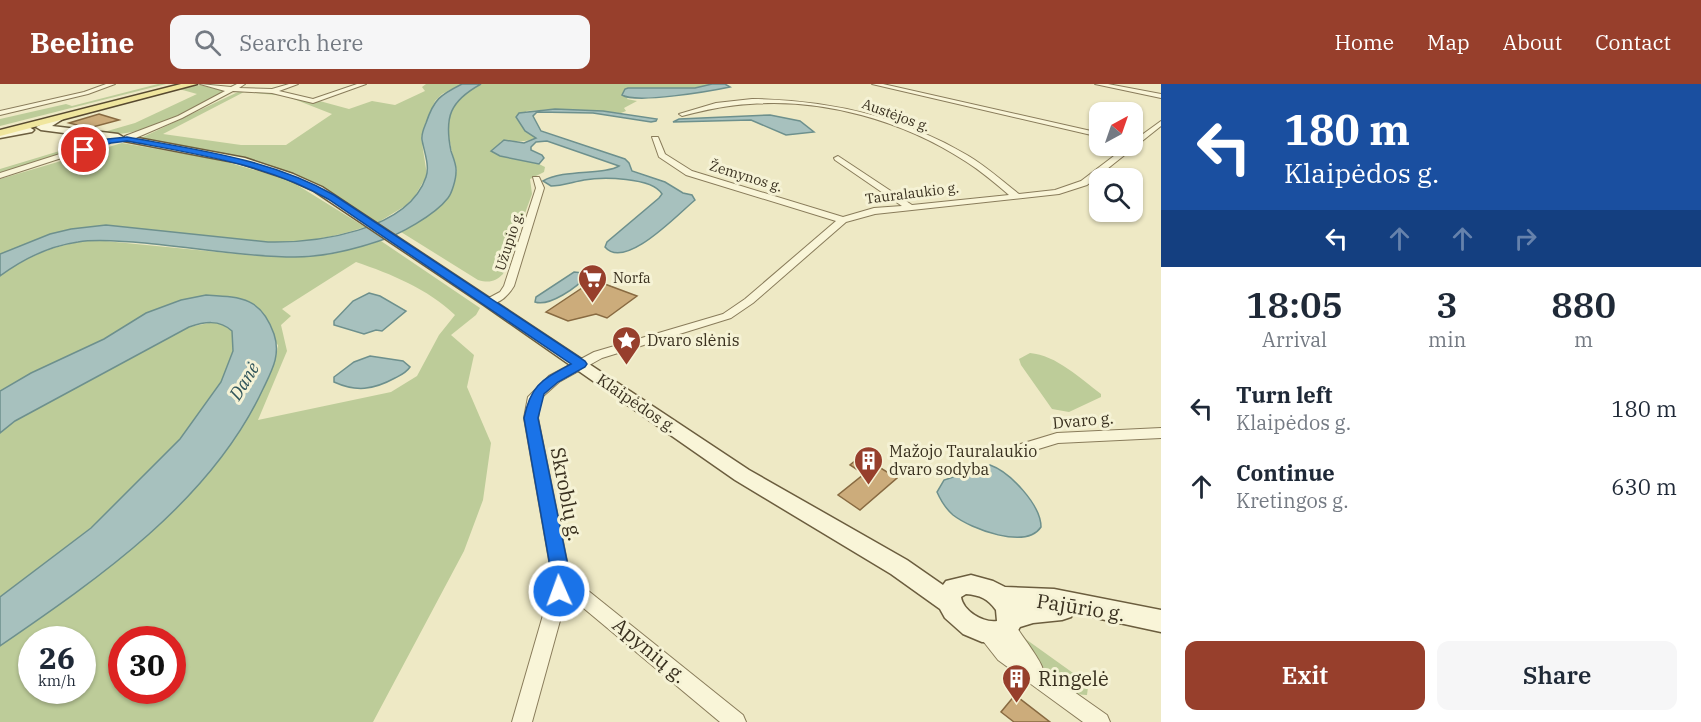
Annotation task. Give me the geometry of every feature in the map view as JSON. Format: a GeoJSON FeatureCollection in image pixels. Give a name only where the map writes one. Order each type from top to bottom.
{"type":"FeatureCollection","features":[{"type":"Feature","properties":{"kind":"main road"},"geometry":{"type":"LineString","coordinates":[[26,127],[169,84]]}},
{"type":"Feature","properties":{"kind":"main road"},"geometry":{"type":"LineString","coordinates":[[1,132],[192,84]]}},
{"type":"Feature","properties":{"kind":"main road"},"geometry":{"type":"LineString","coordinates":[[58,119],[41,127],[121,140]]}},
{"type":"Feature","properties":{"kind":"main road","name":"Klaipėdos g."},"geometry":{"type":"LineString","coordinates":[[26,127],[241,160],[289,176],[318,189],[489,302],[742,475],[843,536]]}},
{"type":"Feature","properties":{"kind":"main road","name":"Pajūrio g."},"geometry":{"type":"LineString","coordinates":[[843,536],[899,567],[954,593]]}},
{"type":"Feature","properties":{"kind":"main road","name":"Pajūrio g."},"geometry":{"type":"LineString","coordinates":[[954,593],[966,584],[983,587],[1001,619]]}},
{"type":"Feature","properties":{"kind":"main road","name":"Pajūrio g."},"geometry":{"type":"LineString","coordinates":[[954,593],[957,616],[965,623],[1058,610],[1161,629]]}},
{"type":"Feature","properties":{"kind":"main road","name":"Pajūrio g."},"geometry":{"type":"LineString","coordinates":[[1001,619],[1054,599],[1161,621]]}},
{"type":"Feature","properties":{"kind":"street"},"geometry":{"type":"LineString","coordinates":[[0,113],[86,93],[112,84]]}},
{"type":"Feature","properties":{"kind":"street"},"geometry":{"type":"LineString","coordinates":[[203,84],[232,90],[272,91],[313,101],[363,84]]}},
{"type":"Feature","properties":{"kind":"street"},"geometry":{"type":"LineString","coordinates":[[0,176],[121,140],[150,129],[186,114],[242,84]]}},
{"type":"Feature","properties":{"kind":"street"},"geometry":{"type":"LineString","coordinates":[[272,91],[295,84]]}},
{"type":"Feature","properties":{"kind":"street"},"geometry":{"type":"LineString","coordinates":[[875,84],[1089,133]]}},
{"type":"Feature","properties":{"kind":"street"},"geometry":{"type":"LineString","coordinates":[[1098,84],[1161,96]]}},
{"type":"Feature","properties":{"kind":"street","name":"Austėjos g."},"geometry":{"type":"LineString","coordinates":[[682,114],[710,106],[758,101],[824,106],[858,113],[884,120],[955,151],[1016,196]]}},
{"type":"Feature","properties":{"kind":"street","name":"Tauralaukio g."},"geometry":{"type":"LineString","coordinates":[[1143,136],[1161,123]]}},
{"type":"Feature","properties":{"kind":"street"},"geometry":{"type":"LineString","coordinates":[[84,150],[150,129]]}},
{"type":"Feature","properties":{"kind":"street","name":"Žemynos g."},"geometry":{"type":"LineString","coordinates":[[656,139],[662,155],[688,173],[843,220]]}},
{"type":"Feature","properties":{"kind":"street","name":"Tauralaukio g."},"geometry":{"type":"LineString","coordinates":[[580,364],[598,355],[727,316],[749,301],[843,220],[862,213],[1056,192],[1084,183],[1118,156]]}},
{"type":"Feature","properties":{"kind":"street"},"geometry":{"type":"LineString","coordinates":[[838,158],[911,208]]}},
{"type":"Feature","properties":{"kind":"street","name":"Užupio g."},"geometry":{"type":"LineString","coordinates":[[489,302],[504,294],[509,286],[540,188],[536,179]]}},
{"type":"Feature","properties":{"kind":"street","name":"Skroblų g."},"geometry":{"type":"LineString","coordinates":[[522,722],[559,591],[559,566],[531,418],[535,397],[539,391],[580,364]]}},
{"type":"Feature","properties":{"kind":"street","name":"Dvaro g."},"geometry":{"type":"LineString","coordinates":[[1009,453],[1057,438],[1161,433]]}},
{"type":"Feature","properties":{"kind":"street","name":"Apynių g."},"geometry":{"type":"LineString","coordinates":[[559,591],[580,594],[736,722]]}},
{"type":"Feature","properties":{"kind":"street"},"geometry":{"type":"LineString","coordinates":[[1001,619],[1005,654],[1100,722]]}},
{"type":"Feature","properties":{"kind":"green space"},"geometry":{"type":"Polygon","coordinates":[[[158,84],[166,84],[0,126],[0,119],[66,104],[72,106],[158,84]]]}},
{"type":"Feature","properties":{"kind":"green space"},"geometry":{"type":"Polygon","coordinates":[[[426,84],[462,84],[442,94],[435,101],[421,137],[427,175],[415,196],[405,206],[377,223],[328,192],[278,169],[240,158],[141,138],[240,91],[290,93],[349,109],[372,101],[395,105],[425,91],[422,87],[426,84]],[[244,92],[163,134],[241,145],[286,145],[332,114],[286,96],[244,92]]]}},
{"type":"Feature","properties":{"kind":"green space"},"geometry":{"type":"Polygon","coordinates":[[[481,84],[712,84],[695,88],[634,88],[627,99],[637,101],[624,108],[626,111],[621,113],[555,109],[526,111],[537,137],[525,141],[500,142],[500,156],[539,164],[545,167],[544,172],[530,179],[532,194],[503,274],[489,282],[478,280],[401,232],[432,212],[457,171],[450,143],[449,121],[458,102],[481,84]]]}},
{"type":"Feature","properties":{"kind":"green space"},"geometry":{"type":"Polygon","coordinates":[[[200,85],[224,91],[163,123],[130,132],[97,134],[135,123],[197,94],[179,89],[200,85]]]}},
{"type":"Feature","properties":{"kind":"green space"},"geometry":{"type":"Polygon","coordinates":[[[96,140],[100,141],[99,143],[0,175],[0,169],[96,140]]]}},
{"type":"Feature","properties":{"kind":"green space"},"geometry":{"type":"Polygon","coordinates":[[[122,143],[220,160],[289,180],[365,227],[317,239],[268,242],[106,225],[50,234],[0,254],[0,179],[122,143]]]}},
{"type":"Feature","properties":{"kind":"green space"},"geometry":{"type":"Polygon","coordinates":[[[95,240],[258,256],[332,254],[381,241],[480,308],[476,315],[451,335],[474,355],[467,387],[491,443],[483,500],[464,551],[373,722],[0,722],[0,646],[18,633],[18,704],[96,704],[96,626],[28,626],[74,594],[147,535],[212,468],[239,431],[267,380],[277,352],[278,345],[227,296],[207,297],[171,305],[154,312],[0,391],[0,276],[45,251],[95,240]],[[356,262],[282,309],[291,316],[281,325],[287,351],[258,420],[391,392],[417,376],[439,335],[455,315],[433,297],[409,283],[356,262]]]}},
{"type":"Feature","properties":{"kind":"green space"},"geometry":{"type":"Polygon","coordinates":[[[214,322],[224,324],[232,331],[233,351],[221,382],[180,439],[91,528],[0,597],[0,433],[15,421],[189,327],[214,322]]]}},
{"type":"Feature","properties":{"kind":"green space"},"geometry":{"type":"Polygon","coordinates":[[[1030,353],[1059,363],[1101,394],[1101,397],[1069,412],[1052,409],[1021,365],[1019,359],[1030,353]]]}},
{"type":"Feature","properties":{"kind":"green space"},"geometry":{"type":"Polygon","coordinates":[[[1020,635],[1080,678],[1088,687],[1087,695],[1077,694],[1057,682],[1020,635]]]}},
{"type":"Feature","properties":{"kind":"water"},"geometry":{"type":"Polygon","coordinates":[[[462,84],[481,84],[462,97],[449,119],[449,139],[456,170],[451,193],[426,217],[387,238],[338,252],[295,257],[133,242],[85,241],[37,254],[0,276],[0,254],[50,234],[71,229],[106,225],[268,242],[288,242],[334,236],[381,222],[400,210],[416,195],[427,173],[422,138],[429,115],[439,99],[462,84]]]}},
{"type":"Feature","properties":{"kind":"water"},"geometry":{"type":"Polygon","coordinates":[[[725,84],[730,87],[657,97],[642,98],[622,95],[628,88],[695,88],[725,84]]]}},
{"type":"Feature","properties":{"kind":"water"},"geometry":{"type":"Polygon","coordinates":[[[555,109],[603,111],[657,119],[651,122],[593,113],[537,112],[533,116],[541,131],[625,159],[632,171],[665,182],[683,193],[692,195],[695,200],[651,238],[638,246],[625,252],[614,252],[605,247],[607,242],[659,198],[662,194],[657,188],[638,181],[614,179],[592,179],[551,186],[543,181],[561,175],[613,169],[619,166],[547,141],[536,142],[531,147],[531,150],[544,158],[539,164],[500,156],[491,151],[504,140],[524,143],[536,138],[525,131],[516,117],[519,113],[555,109]]]}},
{"type":"Feature","properties":{"kind":"water"},"geometry":{"type":"Polygon","coordinates":[[[770,115],[800,121],[814,132],[786,135],[751,120],[673,122],[679,119],[770,115]]]}},
{"type":"Feature","properties":{"kind":"water"},"geometry":{"type":"Polygon","coordinates":[[[574,272],[583,273],[586,276],[577,285],[555,299],[548,302],[535,302],[536,297],[574,272]]]}},
{"type":"Feature","properties":{"kind":"water"},"geometry":{"type":"Polygon","coordinates":[[[369,293],[380,296],[406,311],[382,331],[376,330],[364,334],[334,325],[334,321],[353,301],[369,293]]]}},
{"type":"Feature","properties":{"kind":"water","name":"Danė"},"geometry":{"type":"Polygon","coordinates":[[[206,295],[239,298],[256,306],[263,313],[274,334],[276,356],[263,389],[241,429],[214,467],[183,502],[113,564],[29,626],[18,626],[18,633],[0,646],[0,597],[91,528],[180,439],[221,382],[233,351],[232,331],[217,323],[189,327],[15,421],[0,433],[0,391],[31,373],[104,339],[146,313],[181,300],[206,295]]]}},
{"type":"Feature","properties":{"kind":"water"},"geometry":{"type":"Polygon","coordinates":[[[370,356],[403,361],[410,367],[399,376],[372,387],[357,388],[334,382],[334,377],[354,362],[370,356]]]}},
{"type":"Feature","properties":{"kind":"water"},"geometry":{"type":"Polygon","coordinates":[[[990,465],[1015,482],[1036,509],[1041,527],[1034,534],[1011,537],[985,531],[953,515],[944,504],[937,492],[944,480],[990,465]]]}},
{"type":"Feature","properties":{"kind":"building"},"geometry":{"type":"Polygon","coordinates":[[[99,114],[119,120],[89,128],[69,123],[99,114]]]}},
{"type":"Feature","properties":{"kind":"building","name":"Norfa"},"geometry":{"type":"Polygon","coordinates":[[[594,280],[637,296],[607,318],[596,314],[568,321],[546,312],[594,280]]]}},
{"type":"Feature","properties":{"kind":"building","name":"Mažojo Tauralaukio dvaro sodyba"},"geometry":{"type":"Polygon","coordinates":[[[861,456],[897,478],[860,510],[838,495],[864,474],[850,465],[861,456]]]}},
{"type":"Feature","properties":{"kind":"building","name":"Ringelė"},"geometry":{"type":"Polygon","coordinates":[[[1015,695],[1050,722],[1014,722],[1001,712],[1015,695]]]}},
{"type":"Feature","properties":{"kind":"place","name":"Norfa"},"geometry":{"type":"Point","coordinates":[592,304]}},
{"type":"Feature","properties":{"kind":"place","name":"Dvaro slėnis"},"geometry":{"type":"Point","coordinates":[626,366]}},
{"type":"Feature","properties":{"kind":"place","name":"Mažojo Tauralaukio dvaro sodyba"},"geometry":{"type":"Point","coordinates":[868,486]}},
{"type":"Feature","properties":{"kind":"place","name":"Ringelė"},"geometry":{"type":"Point","coordinates":[1017,704]}},
{"type":"Feature","properties":{"kind":"route"},"geometry":{"type":"LineString","coordinates":[[84,150],[110,141],[119,142],[127,139],[241,160],[304,182],[331,197],[580,364],[539,391],[535,397],[531,418],[559,566],[559,591]]}}]}
